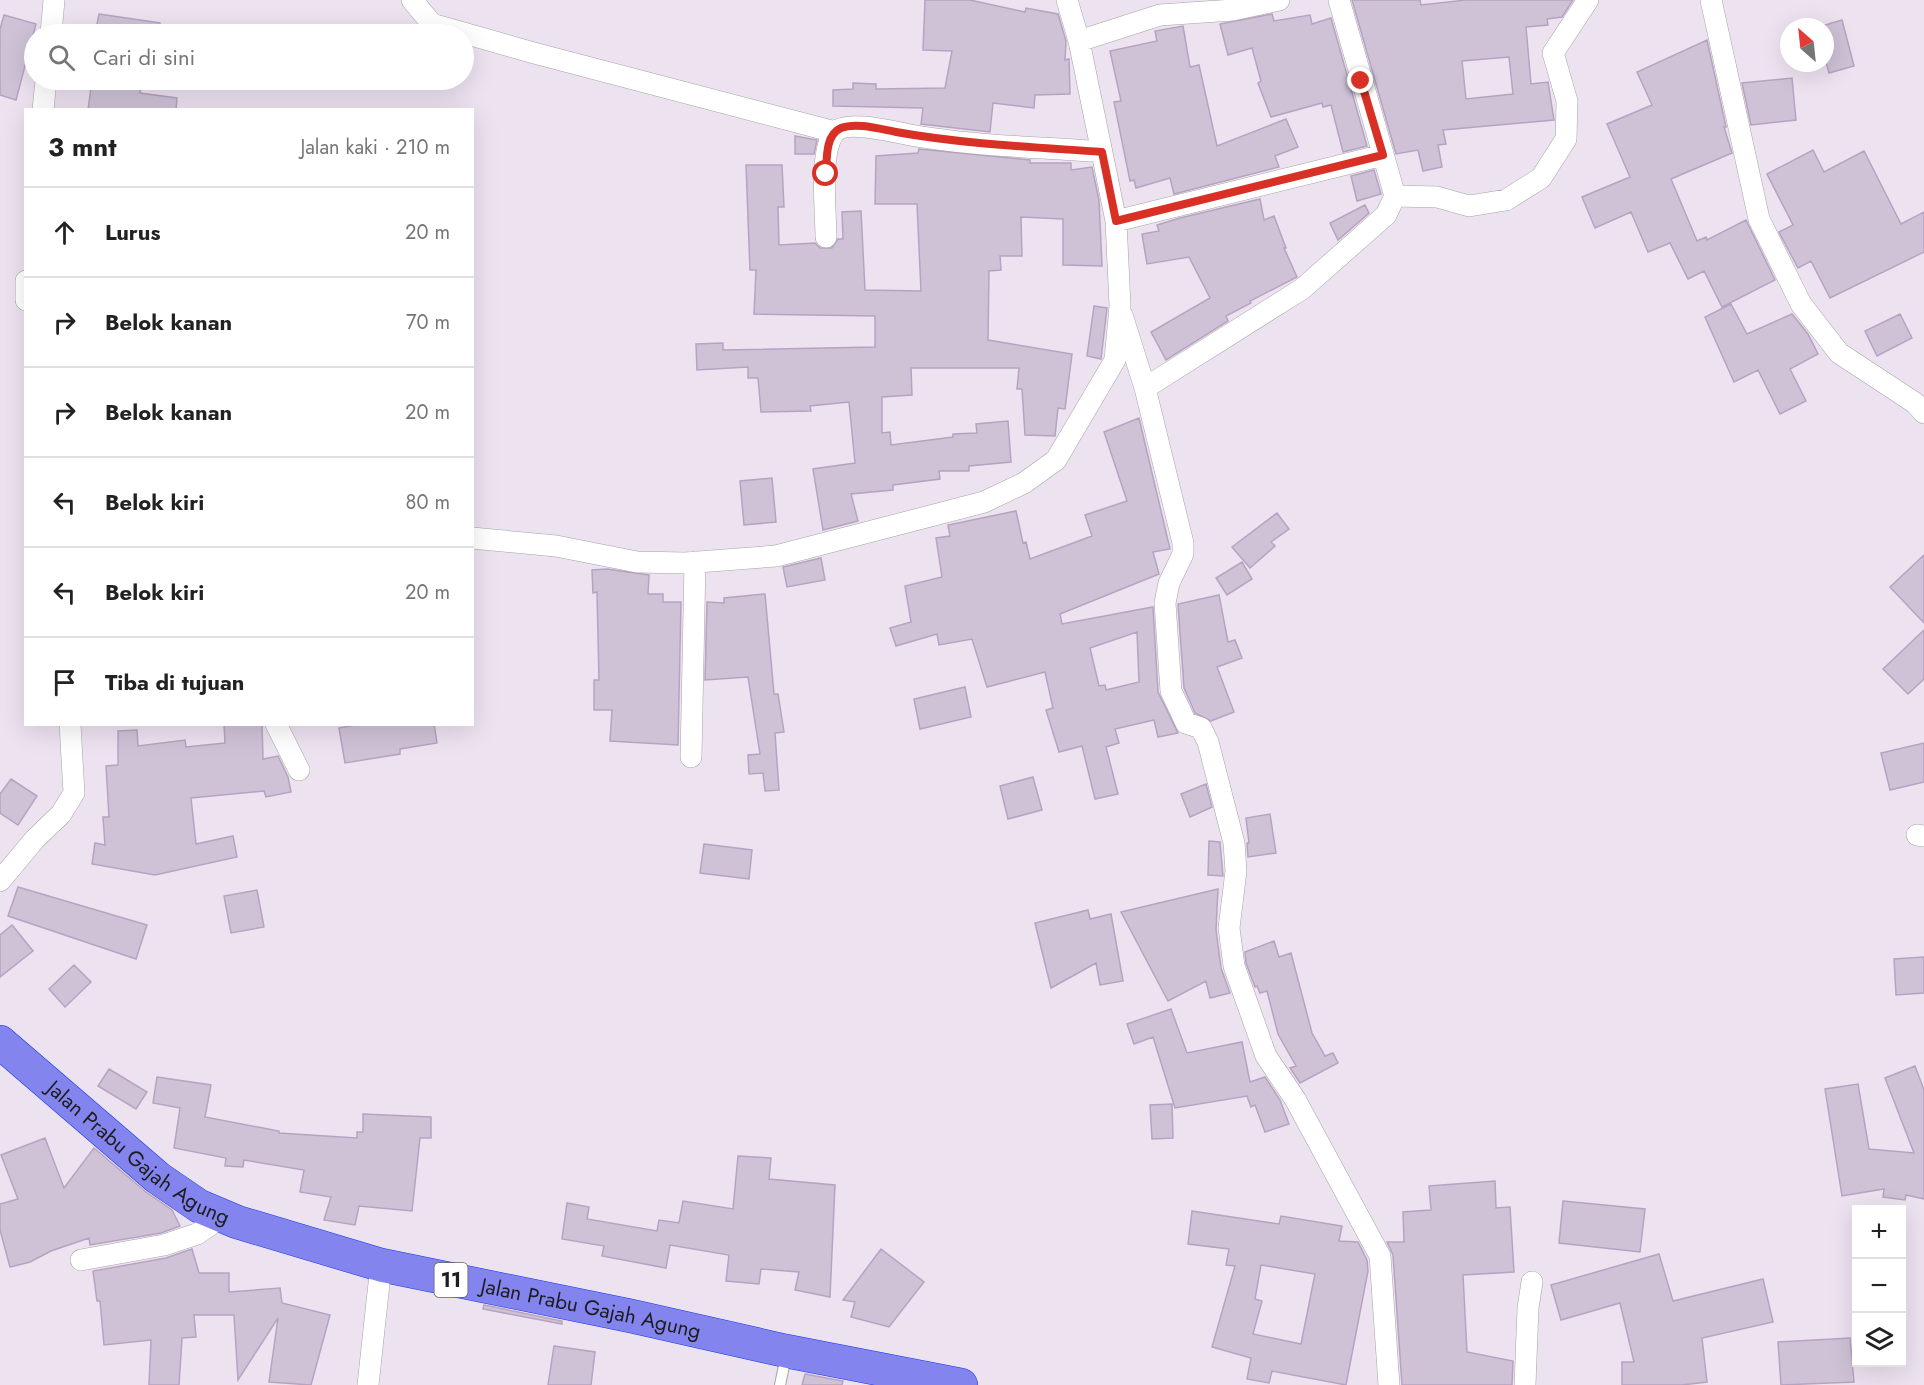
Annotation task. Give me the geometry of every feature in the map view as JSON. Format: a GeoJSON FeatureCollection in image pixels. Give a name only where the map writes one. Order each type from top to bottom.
{"type":"FeatureCollection","features":[{"type":"Feature","properties":{"kind":"highway","name":"Jalan Prabu Gajah Agung"},"geometry":{"type":"LineString","coordinates":[[0,1042],[158,1178],[199,1206],[223,1216],[381,1265],[631,1316],[786,1351],[848,1373],[961,1385]]}},
{"type":"Feature","properties":{"kind":"street"},"geometry":{"type":"LineString","coordinates":[[52,24],[54,0]]}},
{"type":"Feature","properties":{"kind":"street"},"geometry":{"type":"LineString","coordinates":[[412,0],[432,24]]}},
{"type":"Feature","properties":{"kind":"street"},"geometry":{"type":"LineString","coordinates":[[474,538],[556,546],[637,562],[695,562],[776,556],[984,502],[1024,483],[1056,460],[1115,360],[1120,306],[1116,221],[1079,41],[1067,0]]}},
{"type":"Feature","properties":{"kind":"street"},"geometry":{"type":"LineString","coordinates":[[1079,41],[1160,15],[1233,10],[1279,0]]}},
{"type":"Feature","properties":{"kind":"street"},"geometry":{"type":"LineString","coordinates":[[1145,388],[1302,289],[1386,215],[1395,196],[1339,0]]}},
{"type":"Feature","properties":{"kind":"street"},"geometry":{"type":"LineString","coordinates":[[1395,196],[1437,197],[1469,206],[1506,200],[1541,178],[1566,139],[1567,101],[1552,53],[1588,0]]}},
{"type":"Feature","properties":{"kind":"street"},"geometry":{"type":"LineString","coordinates":[[1711,0],[1759,219],[1801,304],[1839,353],[1915,403],[1924,413]]}},
{"type":"Feature","properties":{"kind":"street"},"geometry":{"type":"LineString","coordinates":[[474,36],[545,57],[835,132]]}},
{"type":"Feature","properties":{"kind":"street"},"geometry":{"type":"LineString","coordinates":[[43,108],[45,90]]}},
{"type":"Feature","properties":{"kind":"street"},"geometry":{"type":"LineString","coordinates":[[826,237],[828,147],[835,132],[843,127],[870,127],[931,139],[1102,152]]}},
{"type":"Feature","properties":{"kind":"street"},"geometry":{"type":"LineString","coordinates":[[1116,221],[1383,155]]}},
{"type":"Feature","properties":{"kind":"street"},"geometry":{"type":"LineString","coordinates":[[1120,306],[1145,388],[1147,405],[1183,543],[1183,554],[1169,583],[1165,603],[1171,691],[1186,723],[1201,728],[1208,742],[1233,843],[1236,871],[1229,928],[1234,966],[1266,1056],[1295,1099],[1380,1256],[1389,1385]]}},
{"type":"Feature","properties":{"kind":"street"},"geometry":{"type":"LineString","coordinates":[[691,757],[695,562]]}},
{"type":"Feature","properties":{"kind":"street"},"geometry":{"type":"LineString","coordinates":[[0,881],[35,839],[61,814],[74,793],[70,726]]}},
{"type":"Feature","properties":{"kind":"street"},"geometry":{"type":"LineString","coordinates":[[277,726],[299,770]]}},
{"type":"Feature","properties":{"kind":"street"},"geometry":{"type":"LineString","coordinates":[[81,1260],[164,1245],[197,1234],[223,1216]]}},
{"type":"Feature","properties":{"kind":"street"},"geometry":{"type":"LineString","coordinates":[[368,1385],[381,1265]]}},
{"type":"Feature","properties":{"kind":"street"},"geometry":{"type":"LineString","coordinates":[[1526,1385],[1528,1308],[1532,1282]]}},
{"type":"Feature","properties":{"kind":"lane"},"geometry":{"type":"LineString","coordinates":[[780,1385],[786,1351]]}},
{"type":"Feature","properties":{"kind":"building"},"geometry":{"type":"Polygon","coordinates":[[[925,0],[970,0],[1025,12],[1026,8],[1058,14],[1066,41],[1065,60],[1069,59],[1070,94],[1035,95],[1034,108],[993,103],[990,132],[921,124],[923,108],[833,106],[833,90],[853,89],[853,83],[876,84],[876,89],[945,88],[952,51],[923,50],[925,0]]]}},
{"type":"Feature","properties":{"kind":"building"},"geometry":{"type":"Polygon","coordinates":[[[1352,0],[1420,0],[1421,5],[1466,0],[1573,0],[1562,17],[1547,19],[1548,25],[1526,27],[1531,84],[1548,82],[1554,120],[1443,130],[1446,144],[1438,145],[1442,167],[1423,171],[1418,150],[1396,154],[1352,0]],[[1509,57],[1462,61],[1466,99],[1513,94],[1509,57]]]}},
{"type":"Feature","properties":{"kind":"building"},"geometry":{"type":"Polygon","coordinates":[[[99,14],[160,23],[160,24],[97,24],[99,14]]]}},
{"type":"Feature","properties":{"kind":"building"},"geometry":{"type":"Polygon","coordinates":[[[1272,14],[1274,21],[1310,15],[1312,24],[1331,18],[1367,146],[1343,152],[1331,105],[1323,107],[1322,103],[1271,117],[1258,83],[1261,81],[1252,48],[1228,55],[1220,24],[1272,14]]]}},
{"type":"Feature","properties":{"kind":"building"},"geometry":{"type":"Polygon","coordinates":[[[4,15],[36,24],[24,24],[24,70],[16,100],[0,95],[0,29],[4,15]]]}},
{"type":"Feature","properties":{"kind":"building"},"geometry":{"type":"Polygon","coordinates":[[[1842,20],[1854,66],[1834,72],[1834,22],[1842,20]]]}},
{"type":"Feature","properties":{"kind":"building"},"geometry":{"type":"Polygon","coordinates":[[[1183,26],[1190,67],[1199,65],[1217,146],[1286,119],[1298,147],[1275,156],[1279,167],[1174,194],[1170,178],[1136,188],[1134,180],[1130,181],[1114,102],[1121,101],[1110,51],[1157,41],[1155,31],[1183,26]]]}},
{"type":"Feature","properties":{"kind":"building"},"geometry":{"type":"Polygon","coordinates":[[[1707,40],[1726,127],[1724,127],[1732,153],[1671,179],[1697,241],[1706,237],[1707,240],[1746,220],[1775,280],[1722,307],[1704,271],[1688,279],[1670,243],[1648,252],[1631,212],[1595,228],[1582,197],[1630,177],[1607,124],[1652,105],[1637,72],[1707,40]]]}},
{"type":"Feature","properties":{"kind":"building"},"geometry":{"type":"Polygon","coordinates":[[[1792,78],[1796,120],[1751,125],[1742,83],[1792,78]]]}},
{"type":"Feature","properties":{"kind":"building"},"geometry":{"type":"Polygon","coordinates":[[[91,90],[140,90],[140,93],[177,98],[176,108],[88,108],[91,90]]]}},
{"type":"Feature","properties":{"kind":"building"},"geometry":{"type":"Polygon","coordinates":[[[795,136],[817,140],[814,154],[795,154],[795,136]]]}},
{"type":"Feature","properties":{"kind":"building"},"geometry":{"type":"Polygon","coordinates":[[[919,149],[1030,160],[1030,163],[1071,163],[1071,170],[1092,167],[1099,200],[1102,266],[1063,265],[1063,219],[1021,217],[1022,256],[1000,256],[1001,270],[989,271],[988,340],[1072,354],[1065,409],[1058,408],[1055,436],[1025,435],[1022,389],[1017,389],[1019,368],[911,368],[912,395],[882,397],[882,433],[890,432],[891,445],[953,437],[953,434],[977,433],[976,424],[1008,421],[1011,462],[969,466],[969,471],[939,471],[940,479],[893,485],[893,490],[851,494],[858,521],[823,530],[813,469],[855,463],[849,402],[810,406],[811,411],[761,412],[758,378],[748,378],[748,367],[697,370],[696,344],[723,343],[723,350],[875,347],[875,316],[754,314],[756,270],[750,270],[746,165],[782,165],[784,207],[778,207],[779,245],[815,243],[820,248],[832,248],[838,239],[843,239],[842,212],[861,211],[865,290],[921,291],[917,204],[875,204],[876,156],[918,153],[919,149]]]}},
{"type":"Feature","properties":{"kind":"building"},"geometry":{"type":"Polygon","coordinates":[[[1813,150],[1824,172],[1864,151],[1901,224],[1924,212],[1924,252],[1830,298],[1811,261],[1798,268],[1779,232],[1793,225],[1767,174],[1813,150]]]}},
{"type":"Feature","properties":{"kind":"building"},"geometry":{"type":"Polygon","coordinates":[[[1374,170],[1381,194],[1357,201],[1351,176],[1374,170]]]}},
{"type":"Feature","properties":{"kind":"building"},"geometry":{"type":"Polygon","coordinates":[[[1260,199],[1264,220],[1274,216],[1286,248],[1284,248],[1297,277],[1226,316],[1228,321],[1166,360],[1151,332],[1210,298],[1189,257],[1147,264],[1142,234],[1159,231],[1157,225],[1180,218],[1260,199]]]}},
{"type":"Feature","properties":{"kind":"building"},"geometry":{"type":"Polygon","coordinates":[[[1365,205],[1369,213],[1338,240],[1330,223],[1365,205]]]}},
{"type":"Feature","properties":{"kind":"building"},"geometry":{"type":"Polygon","coordinates":[[[1731,304],[1747,334],[1792,314],[1808,334],[1818,354],[1790,369],[1806,401],[1780,414],[1758,370],[1734,382],[1705,317],[1731,304]]]}},
{"type":"Feature","properties":{"kind":"building"},"geometry":{"type":"Polygon","coordinates":[[[1094,306],[1107,308],[1101,359],[1087,356],[1094,306]]]}},
{"type":"Feature","properties":{"kind":"building"},"geometry":{"type":"Polygon","coordinates":[[[1900,314],[1912,338],[1877,356],[1865,331],[1900,314]]]}},
{"type":"Feature","properties":{"kind":"building"},"geometry":{"type":"Polygon","coordinates":[[[1139,418],[1170,549],[1153,552],[1159,574],[1060,614],[1062,624],[1153,607],[1158,692],[1178,733],[1158,737],[1154,720],[1115,729],[1119,743],[1106,747],[1118,794],[1095,799],[1082,746],[1059,752],[1046,710],[1053,708],[1045,672],[987,687],[972,639],[939,645],[937,634],[896,646],[890,628],[911,622],[905,586],[942,577],[936,538],[950,536],[948,525],[1016,511],[1023,543],[1026,542],[1030,559],[1092,536],[1085,515],[1127,501],[1104,432],[1139,418]],[[1137,632],[1090,648],[1099,686],[1105,685],[1106,690],[1139,682],[1137,632]]]}},
{"type":"Feature","properties":{"kind":"building"},"geometry":{"type":"Polygon","coordinates":[[[772,478],[776,522],[744,525],[740,481],[772,478]]]}},
{"type":"Feature","properties":{"kind":"building"},"geometry":{"type":"Polygon","coordinates":[[[1277,513],[1289,529],[1271,542],[1275,546],[1250,568],[1232,547],[1277,513]]]}},
{"type":"Feature","properties":{"kind":"building"},"geometry":{"type":"Polygon","coordinates":[[[1924,555],[1924,623],[1890,587],[1924,555]]]}},
{"type":"Feature","properties":{"kind":"building"},"geometry":{"type":"Polygon","coordinates":[[[821,558],[825,580],[787,587],[783,567],[821,558]]]}},
{"type":"Feature","properties":{"kind":"building"},"geometry":{"type":"Polygon","coordinates":[[[1242,562],[1252,579],[1227,595],[1216,578],[1242,562]]]}},
{"type":"Feature","properties":{"kind":"building"},"geometry":{"type":"Polygon","coordinates":[[[607,569],[649,575],[648,594],[663,594],[663,602],[681,602],[678,745],[610,741],[612,710],[594,710],[594,680],[599,680],[597,592],[593,593],[592,570],[607,569]]]}},
{"type":"Feature","properties":{"kind":"building"},"geometry":{"type":"Polygon","coordinates":[[[765,594],[774,694],[778,694],[784,732],[775,733],[779,790],[765,791],[763,773],[749,774],[748,755],[760,754],[748,677],[705,680],[707,602],[724,603],[724,598],[765,594]]]}},
{"type":"Feature","properties":{"kind":"building"},"geometry":{"type":"Polygon","coordinates":[[[1219,595],[1228,642],[1235,640],[1242,658],[1217,667],[1234,712],[1211,721],[1195,713],[1184,688],[1178,604],[1219,595]]]}},
{"type":"Feature","properties":{"kind":"building"},"geometry":{"type":"Polygon","coordinates":[[[1924,630],[1924,679],[1908,694],[1883,669],[1924,630]]]}},
{"type":"Feature","properties":{"kind":"building"},"geometry":{"type":"Polygon","coordinates":[[[965,687],[971,717],[920,729],[914,699],[965,687]]]}},
{"type":"Feature","properties":{"kind":"building"},"geometry":{"type":"Polygon","coordinates":[[[224,726],[262,726],[263,759],[278,756],[288,777],[291,792],[266,797],[264,791],[191,798],[196,844],[233,836],[237,857],[155,875],[92,864],[95,843],[105,845],[103,817],[109,817],[106,766],[118,765],[118,731],[137,730],[138,746],[185,740],[186,747],[225,743],[224,726]]]}},
{"type":"Feature","properties":{"kind":"building"},"geometry":{"type":"Polygon","coordinates":[[[434,726],[437,743],[400,749],[400,754],[345,763],[339,728],[434,726]]]}},
{"type":"Feature","properties":{"kind":"building"},"geometry":{"type":"Polygon","coordinates":[[[1924,743],[1924,782],[1890,790],[1881,753],[1924,743]]]}},
{"type":"Feature","properties":{"kind":"building"},"geometry":{"type":"Polygon","coordinates":[[[1033,777],[1042,810],[1008,819],[1000,786],[1033,777]]]}},
{"type":"Feature","properties":{"kind":"building"},"geometry":{"type":"Polygon","coordinates":[[[11,779],[37,796],[18,825],[0,813],[0,794],[11,779]]]}},
{"type":"Feature","properties":{"kind":"building"},"geometry":{"type":"Polygon","coordinates":[[[1206,784],[1212,807],[1190,817],[1181,794],[1206,784]]]}},
{"type":"Feature","properties":{"kind":"building"},"geometry":{"type":"Polygon","coordinates":[[[1270,814],[1276,853],[1248,857],[1246,818],[1270,814]]]}},
{"type":"Feature","properties":{"kind":"building"},"geometry":{"type":"Polygon","coordinates":[[[1209,841],[1220,842],[1223,876],[1208,875],[1209,841]]]}},
{"type":"Feature","properties":{"kind":"building"},"geometry":{"type":"Polygon","coordinates":[[[704,844],[752,850],[749,879],[700,873],[704,844]]]}},
{"type":"Feature","properties":{"kind":"building"},"geometry":{"type":"Polygon","coordinates":[[[18,887],[147,925],[136,959],[8,916],[18,887]]]}},
{"type":"Feature","properties":{"kind":"building"},"geometry":{"type":"Polygon","coordinates":[[[1218,889],[1216,930],[1221,968],[1230,993],[1210,998],[1206,981],[1168,1001],[1121,912],[1218,889]]]}},
{"type":"Feature","properties":{"kind":"building"},"geometry":{"type":"Polygon","coordinates":[[[257,890],[264,927],[231,933],[224,896],[257,890]]]}},
{"type":"Feature","properties":{"kind":"building"},"geometry":{"type":"Polygon","coordinates":[[[1088,910],[1090,919],[1111,914],[1123,981],[1100,985],[1096,963],[1051,988],[1035,923],[1088,910]]]}},
{"type":"Feature","properties":{"kind":"building"},"geometry":{"type":"Polygon","coordinates":[[[12,925],[33,951],[0,977],[0,935],[12,925]]]}},
{"type":"Feature","properties":{"kind":"building"},"geometry":{"type":"Polygon","coordinates":[[[1274,941],[1279,957],[1291,953],[1312,1033],[1325,1056],[1333,1053],[1338,1063],[1300,1083],[1290,1068],[1296,1066],[1278,1034],[1267,991],[1260,993],[1257,986],[1255,987],[1246,963],[1245,952],[1274,941]]]}},
{"type":"Feature","properties":{"kind":"building"},"geometry":{"type":"Polygon","coordinates":[[[1924,957],[1924,993],[1896,995],[1894,959],[1924,957]]]}},
{"type":"Feature","properties":{"kind":"building"},"geometry":{"type":"Polygon","coordinates":[[[74,965],[91,982],[65,1007],[49,989],[74,965]]]}},
{"type":"Feature","properties":{"kind":"building"},"geometry":{"type":"Polygon","coordinates":[[[1171,1009],[1187,1053],[1242,1042],[1250,1082],[1265,1077],[1280,1100],[1289,1124],[1265,1132],[1255,1105],[1251,1107],[1247,1096],[1175,1108],[1153,1037],[1134,1044],[1127,1024],[1171,1009]]]}},
{"type":"Feature","properties":{"kind":"building"},"geometry":{"type":"Polygon","coordinates":[[[1915,1066],[1924,1090],[1924,1199],[1906,1195],[1905,1200],[1883,1197],[1884,1189],[1842,1196],[1825,1089],[1858,1084],[1869,1149],[1914,1153],[1885,1078],[1915,1066]]]}},
{"type":"Feature","properties":{"kind":"building"},"geometry":{"type":"Polygon","coordinates":[[[109,1069],[147,1092],[136,1109],[98,1086],[109,1069]]]}},
{"type":"Feature","properties":{"kind":"building"},"geometry":{"type":"Polygon","coordinates":[[[157,1077],[211,1085],[205,1117],[279,1131],[279,1133],[357,1138],[357,1132],[363,1132],[363,1114],[431,1117],[431,1138],[420,1138],[412,1211],[359,1206],[355,1225],[324,1220],[331,1197],[300,1192],[304,1170],[244,1160],[243,1167],[225,1166],[226,1158],[174,1148],[180,1108],[153,1103],[157,1077]]]}},
{"type":"Feature","properties":{"kind":"building"},"geometry":{"type":"Polygon","coordinates":[[[1172,1104],[1173,1138],[1152,1139],[1150,1105],[1172,1104]]]}},
{"type":"Feature","properties":{"kind":"building"},"geometry":{"type":"Polygon","coordinates":[[[45,1138],[64,1188],[94,1148],[146,1192],[172,1210],[180,1226],[161,1233],[90,1245],[89,1238],[51,1251],[30,1262],[10,1267],[0,1230],[0,1204],[18,1199],[1,1155],[45,1138]]]}},
{"type":"Feature","properties":{"kind":"building"},"geometry":{"type":"Polygon","coordinates":[[[738,1156],[771,1158],[769,1179],[835,1185],[830,1297],[795,1290],[799,1272],[761,1269],[759,1284],[726,1281],[729,1255],[670,1245],[666,1268],[602,1256],[604,1246],[562,1239],[567,1203],[589,1207],[587,1219],[657,1231],[659,1220],[679,1223],[683,1201],[733,1209],[738,1156]]]}},
{"type":"Feature","properties":{"kind":"building"},"geometry":{"type":"Polygon","coordinates":[[[1495,1181],[1496,1208],[1510,1207],[1514,1272],[1463,1275],[1467,1352],[1513,1361],[1512,1385],[1402,1385],[1393,1255],[1387,1242],[1404,1242],[1403,1212],[1431,1210],[1429,1186],[1495,1181]]]}},
{"type":"Feature","properties":{"kind":"building"},"geometry":{"type":"Polygon","coordinates":[[[1563,1201],[1645,1209],[1640,1252],[1559,1243],[1563,1201]]]}},
{"type":"Feature","properties":{"kind":"building"},"geometry":{"type":"Polygon","coordinates":[[[1192,1211],[1279,1224],[1281,1216],[1342,1226],[1339,1241],[1358,1242],[1367,1260],[1368,1271],[1346,1385],[1272,1371],[1269,1383],[1247,1379],[1251,1358],[1212,1347],[1235,1266],[1226,1265],[1229,1249],[1188,1244],[1192,1211]],[[1261,1265],[1255,1299],[1262,1301],[1253,1334],[1301,1344],[1315,1274],[1261,1265]]]}},
{"type":"Feature","properties":{"kind":"building"},"geometry":{"type":"Polygon","coordinates":[[[192,1249],[199,1273],[229,1273],[229,1292],[280,1288],[282,1303],[330,1315],[311,1385],[269,1382],[278,1318],[238,1380],[234,1315],[194,1315],[196,1337],[182,1338],[179,1385],[149,1385],[151,1340],[104,1345],[100,1301],[97,1301],[93,1271],[166,1258],[192,1249]]]}},
{"type":"Feature","properties":{"kind":"building"},"geometry":{"type":"Polygon","coordinates":[[[881,1249],[924,1282],[889,1327],[851,1317],[855,1302],[843,1300],[881,1249]]]}},
{"type":"Feature","properties":{"kind":"building"},"geometry":{"type":"Polygon","coordinates":[[[1659,1254],[1673,1301],[1763,1279],[1773,1322],[1702,1338],[1707,1382],[1682,1385],[1622,1385],[1622,1362],[1634,1362],[1620,1303],[1561,1320],[1551,1285],[1659,1254]]]}},
{"type":"Feature","properties":{"kind":"building"},"geometry":{"type":"Polygon","coordinates":[[[484,1305],[562,1321],[562,1324],[483,1309],[484,1305]]]}},
{"type":"Feature","properties":{"kind":"building"},"geometry":{"type":"Polygon","coordinates":[[[1850,1338],[1854,1382],[1781,1385],[1778,1342],[1850,1338]]]}},
{"type":"Feature","properties":{"kind":"building"},"geometry":{"type":"Polygon","coordinates":[[[554,1346],[595,1352],[591,1385],[548,1385],[554,1346]]]}},
{"type":"Feature","properties":{"kind":"building"},"geometry":{"type":"Polygon","coordinates":[[[805,1374],[843,1381],[842,1385],[802,1385],[805,1374]]]}},
{"type":"Feature","properties":{"kind":"route"},"geometry":{"type":"LineString","coordinates":[[826,174],[828,147],[835,132],[843,127],[870,127],[931,139],[1102,152],[1116,221],[1383,155],[1361,81]]}}]}
